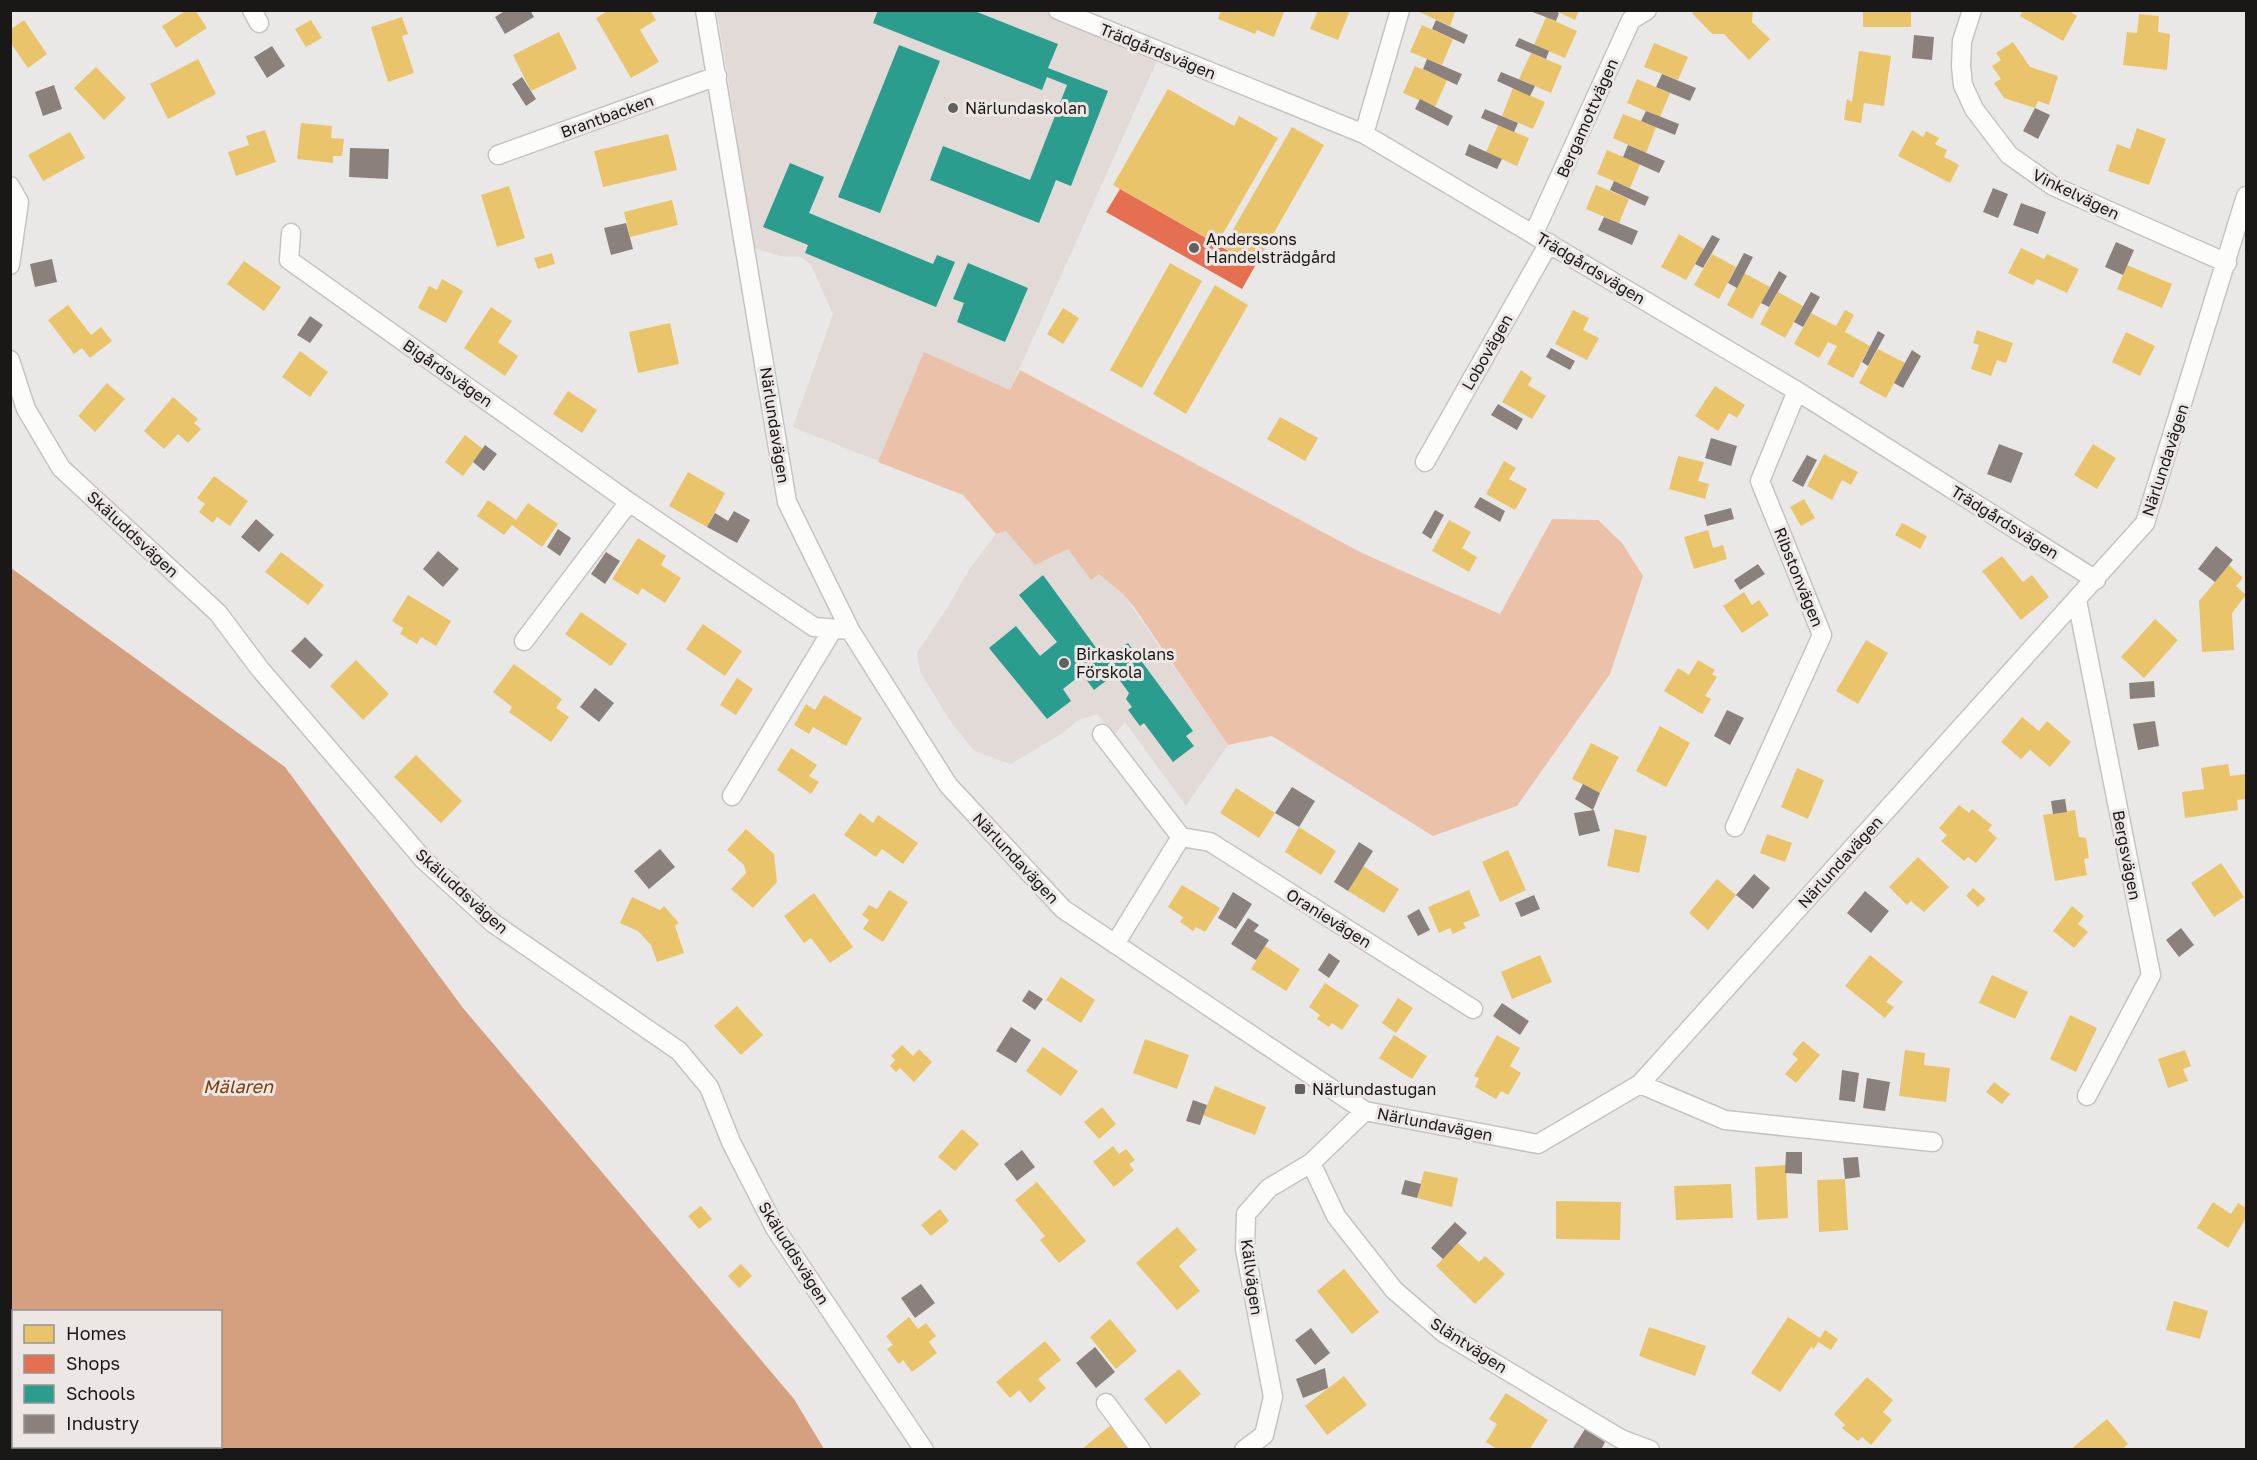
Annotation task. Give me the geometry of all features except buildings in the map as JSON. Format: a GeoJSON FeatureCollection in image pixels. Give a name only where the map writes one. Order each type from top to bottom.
{"type":"FeatureCollection","features":[{"type":"Feature","properties":{"kind":"street","name":"Närlundavägen"},"geometry":{"type":"LineString","coordinates":[[705,10],[787,502],[842,630],[948,786],[1063,909],[1365,1111],[1538,1144],[1640,1084],[2145,523],[2247,196]]}},
{"type":"Feature","properties":{"kind":"street","name":"Trädgårdsvägen"},"geometry":{"type":"LineString","coordinates":[[1058,10],[1364,134],[1797,391],[2096,580]]}},
{"type":"Feature","properties":{"kind":"street"},"geometry":{"type":"LineString","coordinates":[[1364,134],[1400,10]]}},
{"type":"Feature","properties":{"kind":"street","name":"Bergamottvägen"},"geometry":{"type":"LineString","coordinates":[[1542,238],[1631,20],[1647,10]]}},
{"type":"Feature","properties":{"kind":"street","name":"Vinkelvägen"},"geometry":{"type":"LineString","coordinates":[[1972,10],[1962,41],[1963,85],[1974,109],[2009,155],[2053,186],[2227,263]]}},
{"type":"Feature","properties":{"kind":"street","name":"Brantbacken"},"geometry":{"type":"LineString","coordinates":[[498,156],[717,76]]}},
{"type":"Feature","properties":{"kind":"street"},"geometry":{"type":"LineString","coordinates":[[10,186],[19,202],[10,266]]}},
{"type":"Feature","properties":{"kind":"street","name":"Bigårdsvägen"},"geometry":{"type":"LineString","coordinates":[[291,233],[289,260],[629,502],[814,627],[842,630]]}},
{"type":"Feature","properties":{"kind":"street","name":"Lobovägen"},"geometry":{"type":"LineString","coordinates":[[1425,462],[1542,238]]}},
{"type":"Feature","properties":{"kind":"street","name":"Skäluddsvägen"},"geometry":{"type":"LineString","coordinates":[[10,360],[26,410],[61,468],[218,613],[260,669],[423,859],[493,923],[678,1051],[709,1087],[731,1142],[774,1228],[924,1449]]}},
{"type":"Feature","properties":{"kind":"street","name":"Ribstonvägen"},"geometry":{"type":"LineString","coordinates":[[1735,827],[1822,634],[1760,480],[1797,391]]}},
{"type":"Feature","properties":{"kind":"street"},"geometry":{"type":"LineString","coordinates":[[524,641],[629,502]]}},
{"type":"Feature","properties":{"kind":"street","name":"Bergsvägen"},"geometry":{"type":"LineString","coordinates":[[2078,600],[2151,975],[2087,1096]]}},
{"type":"Feature","properties":{"kind":"street"},"geometry":{"type":"LineString","coordinates":[[732,796],[842,630]]}},
{"type":"Feature","properties":{"kind":"street"},"geometry":{"type":"LineString","coordinates":[[1102,734],[1181,837],[1115,944]]}},
{"type":"Feature","properties":{"kind":"street","name":"Oranievägen"},"geometry":{"type":"LineString","coordinates":[[1181,837],[1210,842],[1473,1009]]}},
{"type":"Feature","properties":{"kind":"street"},"geometry":{"type":"LineString","coordinates":[[1640,1084],[1725,1120],[1933,1142]]}},
{"type":"Feature","properties":{"kind":"street","name":"Källvägen"},"geometry":{"type":"LineString","coordinates":[[1244,1449],[1270,1442],[1273,1397],[1245,1249],[1246,1214],[1269,1188],[1311,1163],[1365,1111]]}},
{"type":"Feature","properties":{"kind":"street","name":"Släntvägen"},"geometry":{"type":"LineString","coordinates":[[1311,1163],[1336,1216],[1394,1290],[1436,1326],[1621,1439],[1650,1449]]}},
{"type":"Feature","properties":{"kind":"street"},"geometry":{"type":"LineString","coordinates":[[1106,1403],[1141,1449]]}},
{"type":"Feature","properties":{"kind":"shaded area"},"geometry":{"type":"Polygon","coordinates":[[[717,11],[1057,11],[1161,52],[963,495],[793,427],[833,314],[811,265],[801,257],[780,256],[745,245],[735,186],[735,122],[717,11]]]}},
{"type":"Feature","properties":{"kind":"shaded area"},"geometry":{"type":"Polygon","coordinates":[[[924,352],[1010,390],[1020,370],[1362,553],[1500,614],[1552,519],[1598,520],[1622,543],[1643,576],[1610,674],[1517,806],[1433,836],[1272,736],[1228,745],[1134,607],[1123,594],[1099,574],[1091,580],[1068,549],[1035,565],[1006,531],[996,534],[963,495],[878,462],[924,352]]]}},
{"type":"Feature","properties":{"kind":"shaded area"},"geometry":{"type":"Polygon","coordinates":[[[1006,531],[1068,548],[1091,580],[1099,574],[1123,594],[1228,745],[1186,806],[1125,722],[1114,735],[1097,714],[1077,721],[1063,733],[1011,764],[974,751],[951,722],[920,672],[917,653],[970,568],[996,534],[1006,531]]]}},
{"type":"Feature","properties":{"kind":"water","name":"Mälaren"},"geometry":{"type":"Polygon","coordinates":[[[11,568],[285,767],[463,1008],[794,1399],[824,1449],[11,1449],[11,568]]]}},
{"type":"Feature","properties":{"kind":"place","name":"Närlundaskolan"},"geometry":{"type":"Point","coordinates":[953,108]}},
{"type":"Feature","properties":{"kind":"place","name":"Anderssons Handelsträdgård"},"geometry":{"type":"Point","coordinates":[1194,248]}},
{"type":"Feature","properties":{"kind":"place","name":"Birkaskolans Förskola"},"geometry":{"type":"Point","coordinates":[1064,663]}},
{"type":"Feature","properties":{"kind":"place","name":"Närlundastugan"},"geometry":{"type":"Point","coordinates":[1300,1089]}}]}
